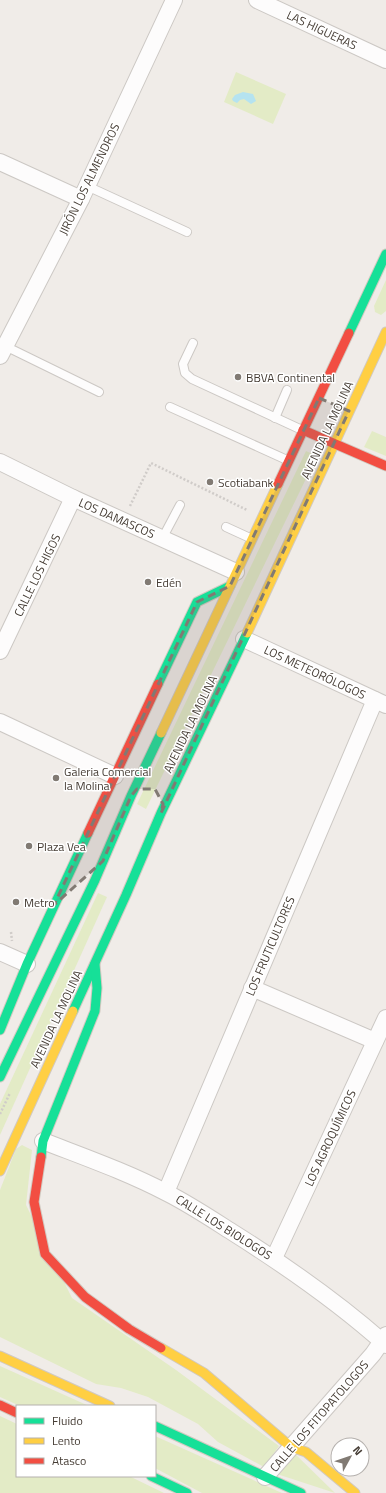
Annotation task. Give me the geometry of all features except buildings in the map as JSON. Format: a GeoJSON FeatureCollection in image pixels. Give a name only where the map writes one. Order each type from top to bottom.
{"type":"FeatureCollection","features":[{"type":"Feature","properties":{"kind":"main road","name":"AVENIDA LA MOLINA"},"geometry":{"type":"LineString","coordinates":[[0,1077],[13,1017],[103,861],[131,796],[251,539],[303,430],[322,399],[386,254]]}},
{"type":"Feature","properties":{"kind":"main road"},"geometry":{"type":"LineString","coordinates":[[362,307],[363,316],[366,320]]}},
{"type":"Feature","properties":{"kind":"main road","name":"AVENIDA LA MOLINA"},"geometry":{"type":"LineString","coordinates":[[0,1171],[95,964],[161,813],[244,639],[334,444],[346,410],[386,332]]}},
{"type":"Feature","properties":{"kind":"main road"},"geometry":{"type":"LineString","coordinates":[[303,430],[386,466]]}},
{"type":"Feature","properties":{"kind":"main road"},"geometry":{"type":"LineString","coordinates":[[0,1030],[13,1017],[27,964],[197,602],[233,579]]}},
{"type":"Feature","properties":{"kind":"main road"},"geometry":{"type":"LineString","coordinates":[[131,796],[137,789],[146,787]]}},
{"type":"Feature","properties":{"kind":"main road"},"geometry":{"type":"LineString","coordinates":[[161,795],[163,804],[161,813]]}},
{"type":"Feature","properties":{"kind":"main road"},"geometry":{"type":"LineString","coordinates":[[86,876],[103,861]]}},
{"type":"Feature","properties":{"kind":"main road"},"geometry":{"type":"LineString","coordinates":[[54,905],[70,891]]}},
{"type":"Feature","properties":{"kind":"main road"},"geometry":{"type":"LineString","coordinates":[[95,964],[98,998],[95,1011],[43,1141],[34,1202],[45,1254],[84,1297],[130,1329],[204,1373],[292,1447],[306,1452],[355,1493]]}},
{"type":"Feature","properties":{"kind":"main road"},"geometry":{"type":"LineString","coordinates":[[0,1356],[108,1405]]}},
{"type":"Feature","properties":{"kind":"main road"},"geometry":{"type":"LineString","coordinates":[[0,1405],[16,1413]]}},
{"type":"Feature","properties":{"kind":"main road"},"geometry":{"type":"LineString","coordinates":[[156,1426],[301,1493]]}},
{"type":"Feature","properties":{"kind":"main road"},"geometry":{"type":"LineString","coordinates":[[153,1477],[187,1493]]}},
{"type":"Feature","properties":{"kind":"street","name":"JIRÓN LOS ALMENDROS"},"geometry":{"type":"LineString","coordinates":[[2,351],[84,192],[174,0]]}},
{"type":"Feature","properties":{"kind":"street","name":"LAS HIGUERAS"},"geometry":{"type":"LineString","coordinates":[[257,0],[386,60]]}},
{"type":"Feature","properties":{"kind":"street"},"geometry":{"type":"LineString","coordinates":[[0,162],[84,192]]}},
{"type":"Feature","properties":{"kind":"street","name":"LOS DAMASCOS"},"geometry":{"type":"LineString","coordinates":[[0,462],[162,539],[233,579]]}},
{"type":"Feature","properties":{"kind":"street","name":"CALLE LOS HIGOS"},"geometry":{"type":"LineString","coordinates":[[0,652],[73,498]]}},
{"type":"Feature","properties":{"kind":"street","name":"LOS METEORÓLOGOS"},"geometry":{"type":"LineString","coordinates":[[244,639],[380,702]]}},
{"type":"Feature","properties":{"kind":"street","name":"LOS FRUTICULTORES"},"geometry":{"type":"LineString","coordinates":[[166,1192],[252,988],[380,702]]}},
{"type":"Feature","properties":{"kind":"street"},"geometry":{"type":"LineString","coordinates":[[0,722],[115,776]]}},
{"type":"Feature","properties":{"kind":"street"},"geometry":{"type":"LineString","coordinates":[[0,952],[27,964]]}},
{"type":"Feature","properties":{"kind":"street"},"geometry":{"type":"LineString","coordinates":[[252,988],[375,1041]]}},
{"type":"Feature","properties":{"kind":"street","name":"LOS AGROQUÍMICOS"},"geometry":{"type":"LineString","coordinates":[[274,1258],[386,1018]]}},
{"type":"Feature","properties":{"kind":"street","name":"CALLE LOS BIOLOGOS"},"geometry":{"type":"LineString","coordinates":[[43,1141],[131,1176],[166,1192],[274,1258],[325,1294],[385,1341]]}},
{"type":"Feature","properties":{"kind":"street","name":"CALLE LOS FITOPATOLOGOS"},"geometry":{"type":"LineString","coordinates":[[265,1477],[385,1341]]}},
{"type":"Feature","properties":{"kind":"lane"},"geometry":{"type":"LineString","coordinates":[[84,192],[187,232]]}},
{"type":"Feature","properties":{"kind":"lane"},"geometry":{"type":"LineString","coordinates":[[193,343],[183,364],[185,373],[192,379],[303,430]]}},
{"type":"Feature","properties":{"kind":"lane"},"geometry":{"type":"LineString","coordinates":[[2,351],[99,392]]}},
{"type":"Feature","properties":{"kind":"lane"},"geometry":{"type":"LineString","coordinates":[[275,418],[287,390]]}},
{"type":"Feature","properties":{"kind":"lane"},"geometry":{"type":"LineString","coordinates":[[170,407],[288,461]]}},
{"type":"Feature","properties":{"kind":"lane"},"geometry":{"type":"LineString","coordinates":[[162,539],[180,504]]}},
{"type":"Feature","properties":{"kind":"lane"},"geometry":{"type":"LineString","coordinates":[[226,527],[251,539]]}},
{"type":"Feature","properties":{"kind":"path"},"geometry":{"type":"LineString","coordinates":[[130,506],[151,463],[247,510]]}},
{"type":"Feature","properties":{"kind":"highlighted area"},"geometry":{"type":"Polygon","coordinates":[[[319,398],[349,411],[161,813],[163,804],[155,789],[137,789],[131,796],[103,861],[54,905],[197,602],[230,586],[319,398]]]}},
{"type":"Feature","properties":{"kind":"green space"},"geometry":{"type":"Polygon","coordinates":[[[236,72],[286,94],[273,124],[224,102],[236,72]]]}},
{"type":"Feature","properties":{"kind":"green space"},"geometry":{"type":"Polygon","coordinates":[[[386,280],[386,311],[381,315],[375,312],[374,306],[386,280]]]}},
{"type":"Feature","properties":{"kind":"green space"},"geometry":{"type":"Polygon","coordinates":[[[372,431],[386,437],[386,456],[364,447],[372,431]]]}},
{"type":"Feature","properties":{"kind":"green space"},"geometry":{"type":"Polygon","coordinates":[[[306,451],[317,456],[146,809],[137,804],[306,451]]]}},
{"type":"Feature","properties":{"kind":"green space"},"geometry":{"type":"Polygon","coordinates":[[[98,893],[107,897],[0,1135],[0,1104],[98,893]]]}},
{"type":"Feature","properties":{"kind":"green space"},"geometry":{"type":"Polygon","coordinates":[[[22,1145],[32,1150],[26,1205],[72,1298],[176,1370],[279,1446],[264,1467],[218,1442],[198,1424],[148,1397],[121,1388],[96,1384],[0,1337],[0,1190],[16,1149],[22,1145]]]}},
{"type":"Feature","properties":{"kind":"green space"},"geometry":{"type":"Polygon","coordinates":[[[0,1366],[87,1405],[18,1405],[0,1397],[0,1366]]]}},
{"type":"Feature","properties":{"kind":"green space"},"geometry":{"type":"Polygon","coordinates":[[[0,1416],[16,1424],[16,1477],[131,1477],[164,1493],[0,1493],[0,1416]]]}},
{"type":"Feature","properties":{"kind":"green space"},"geometry":{"type":"Polygon","coordinates":[[[156,1436],[282,1493],[202,1493],[156,1469],[156,1436]]]}},
{"type":"Feature","properties":{"kind":"green space"},"geometry":{"type":"Polygon","coordinates":[[[291,1450],[335,1493],[277,1474],[291,1450]]]}},
{"type":"Feature","properties":{"kind":"water"},"geometry":{"type":"Polygon","coordinates":[[[243,92],[253,94],[256,101],[251,104],[244,99],[237,103],[233,101],[232,99],[235,95],[243,92]]]}},
{"type":"Feature","properties":{"kind":"traffic: fast"},"geometry":{"type":"LineString","coordinates":[[349,333],[386,254]]}},
{"type":"Feature","properties":{"kind":"traffic: fast"},"geometry":{"type":"LineString","coordinates":[[158,684],[197,602],[230,586]]}},
{"type":"Feature","properties":{"kind":"traffic: fast"},"geometry":{"type":"LineString","coordinates":[[73,1011],[126,895],[161,813],[247,633]]}},
{"type":"Feature","properties":{"kind":"traffic: fast"},"geometry":{"type":"LineString","coordinates":[[0,1077],[95,880],[131,796],[161,733]]}},
{"type":"Feature","properties":{"kind":"traffic: fast"},"geometry":{"type":"LineString","coordinates":[[0,1030],[27,964],[88,833]]}},
{"type":"Feature","properties":{"kind":"traffic: fast"},"geometry":{"type":"LineString","coordinates":[[41,1157],[43,1141],[95,1011],[97,988],[95,964]]}},
{"type":"Feature","properties":{"kind":"traffic: fast"},"geometry":{"type":"LineString","coordinates":[[156,1426],[301,1493]]}},
{"type":"Feature","properties":{"kind":"traffic: fast"},"geometry":{"type":"LineString","coordinates":[[153,1477],[187,1493]]}},
{"type":"Feature","properties":{"kind":"traffic: slow"},"geometry":{"type":"LineString","coordinates":[[247,633],[386,332]]}},
{"type":"Feature","properties":{"kind":"traffic: slow"},"geometry":{"type":"LineString","coordinates":[[161,733],[278,484]]}},
{"type":"Feature","properties":{"kind":"traffic: slow"},"geometry":{"type":"LineString","coordinates":[[0,1171],[73,1011]]}},
{"type":"Feature","properties":{"kind":"traffic: slow"},"geometry":{"type":"LineString","coordinates":[[161,1348],[204,1373],[291,1447],[306,1452],[355,1493]]}},
{"type":"Feature","properties":{"kind":"traffic: slow"},"geometry":{"type":"LineString","coordinates":[[0,1356],[108,1405]]}},
{"type":"Feature","properties":{"kind":"traffic: jam"},"geometry":{"type":"LineString","coordinates":[[278,484],[349,333]]}},
{"type":"Feature","properties":{"kind":"traffic: jam"},"geometry":{"type":"LineString","coordinates":[[303,430],[386,466]]}},
{"type":"Feature","properties":{"kind":"traffic: jam"},"geometry":{"type":"LineString","coordinates":[[88,833],[158,684]]}},
{"type":"Feature","properties":{"kind":"traffic: jam"},"geometry":{"type":"LineString","coordinates":[[41,1157],[34,1202],[45,1254],[85,1297],[129,1329],[161,1348]]}},
{"type":"Feature","properties":{"kind":"traffic: jam"},"geometry":{"type":"LineString","coordinates":[[0,1405],[16,1413]]}},
{"type":"Feature","properties":{"kind":"place","name":"BBVA Continental"},"geometry":{"type":"Point","coordinates":[238,377]}},
{"type":"Feature","properties":{"kind":"place","name":"Scotiabank"},"geometry":{"type":"Point","coordinates":[210,482]}},
{"type":"Feature","properties":{"kind":"place","name":"Edén"},"geometry":{"type":"Point","coordinates":[148,582]}},
{"type":"Feature","properties":{"kind":"place","name":"Galeria Comercial la Molina"},"geometry":{"type":"Point","coordinates":[56,778]}},
{"type":"Feature","properties":{"kind":"place","name":"Plaza Vea"},"geometry":{"type":"Point","coordinates":[29,846]}},
{"type":"Feature","properties":{"kind":"place","name":"Metro"},"geometry":{"type":"Point","coordinates":[16,902]}}]}
